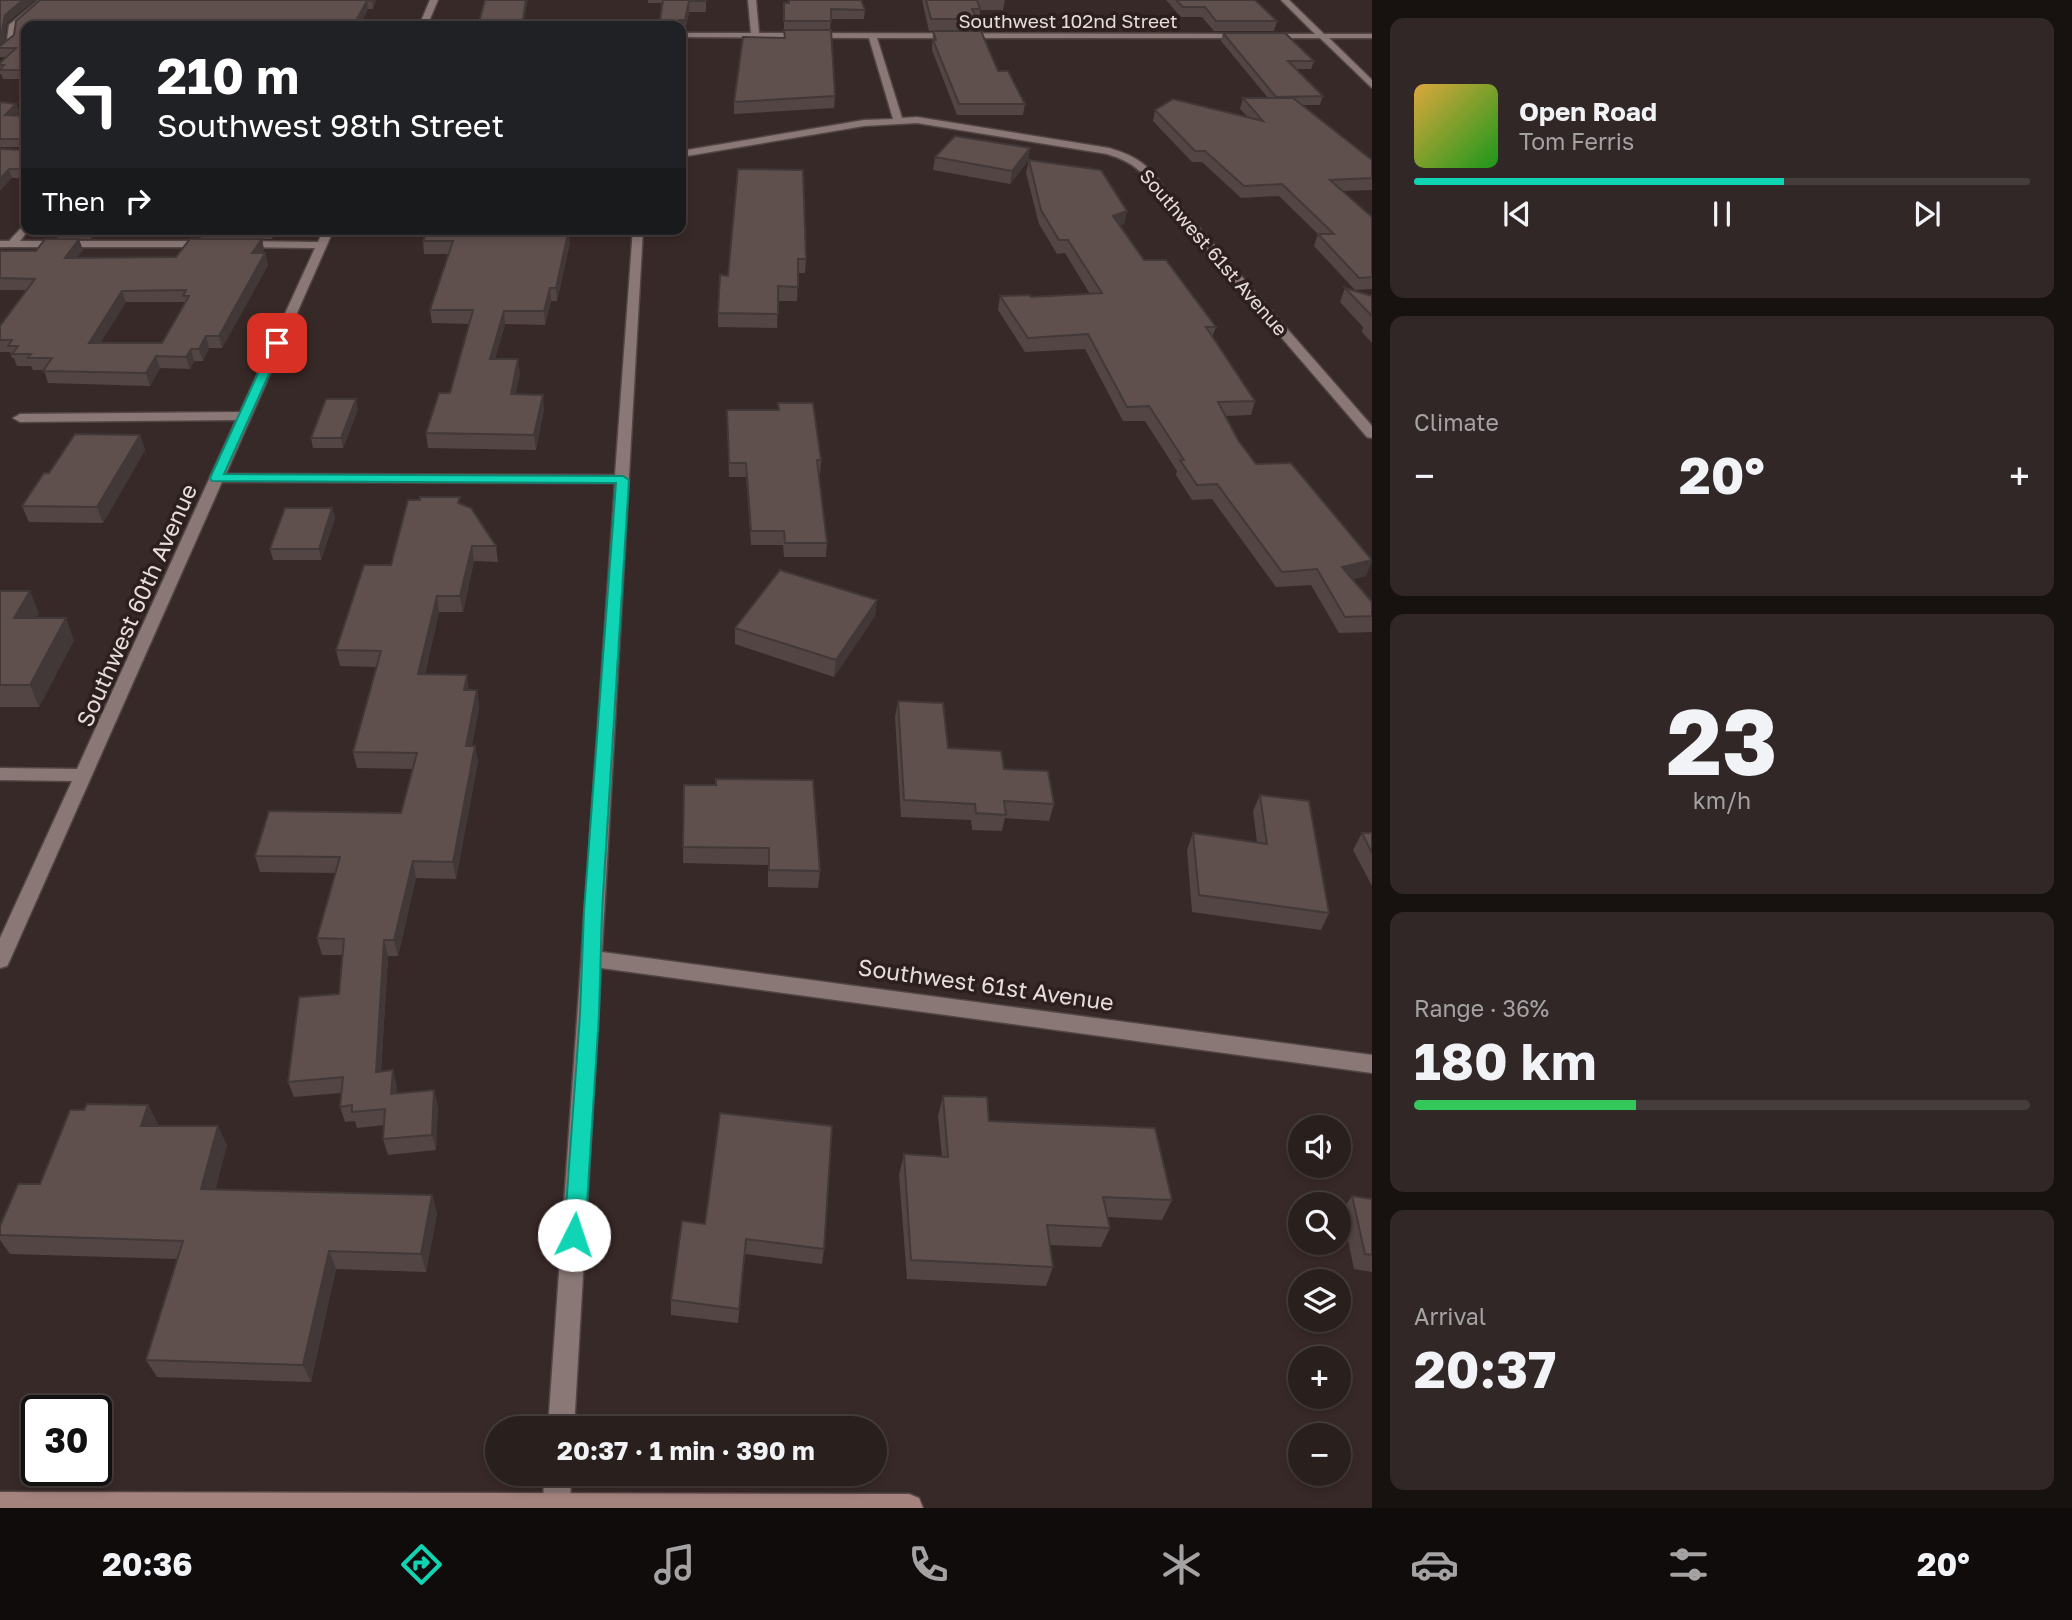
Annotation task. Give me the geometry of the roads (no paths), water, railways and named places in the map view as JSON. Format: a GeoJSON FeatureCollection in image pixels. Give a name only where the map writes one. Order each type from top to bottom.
{"type":"FeatureCollection","features":[{"type":"Feature","properties":{"kind":"street"},"geometry":{"type":"LineString","coordinates":[[15,34],[12,27],[44,0]]}},
{"type":"Feature","properties":{"kind":"street"},"geometry":{"type":"LineString","coordinates":[[425,21],[434,0]]}},
{"type":"Feature","properties":{"kind":"street"},"geometry":{"type":"LineString","coordinates":[[752,0],[755,35]]}},
{"type":"Feature","properties":{"kind":"street"},"geometry":{"type":"LineString","coordinates":[[1284,0],[1372,86]]}},
{"type":"Feature","properties":{"kind":"street"},"geometry":{"type":"LineString","coordinates":[[0,34],[15,34]]}},
{"type":"Feature","properties":{"kind":"street"},"geometry":{"type":"LineString","coordinates":[[0,52],[15,34]]}},
{"type":"Feature","properties":{"kind":"street","name":"Southwest 102nd Street"},"geometry":{"type":"LineString","coordinates":[[686,35],[1372,36]]}},
{"type":"Feature","properties":{"kind":"street"},"geometry":{"type":"LineString","coordinates":[[872,35],[898,120]]}},
{"type":"Feature","properties":{"kind":"street","name":"Southwest 61st Avenue"},"geometry":{"type":"LineString","coordinates":[[686,152],[864,123],[898,120],[925,121],[1095,149],[1136,162],[1372,434]]}},
{"type":"Feature","properties":{"kind":"street"},"geometry":{"type":"LineString","coordinates":[[6,244],[21,230]]}},
{"type":"Feature","properties":{"kind":"street","name":"Southwest 60th Avenue"},"geometry":{"type":"LineString","coordinates":[[0,960],[326,235]]}},
{"type":"Feature","properties":{"kind":"street"},"geometry":{"type":"LineString","coordinates":[[562,1416],[638,235]]}},
{"type":"Feature","properties":{"kind":"street"},"geometry":{"type":"LineString","coordinates":[[6,244],[322,245]]}},
{"type":"Feature","properties":{"kind":"street"},"geometry":{"type":"LineString","coordinates":[[20,418],[244,416]]}},
{"type":"Feature","properties":{"kind":"street"},"geometry":{"type":"LineString","coordinates":[[216,478],[623,480]]}},
{"type":"Feature","properties":{"kind":"street"},"geometry":{"type":"LineString","coordinates":[[0,774],[85,775]]}},
{"type":"Feature","properties":{"kind":"street","name":"Southwest 61st Avenue"},"geometry":{"type":"LineString","coordinates":[[592,959],[1372,1064]]}},
{"type":"Feature","properties":{"kind":"street"},"geometry":{"type":"LineString","coordinates":[[556,1507],[557,1486]]}},
{"type":"Feature","properties":{"kind":"street"},"geometry":{"type":"LineString","coordinates":[[0,1506],[909,1508]]}}]}
